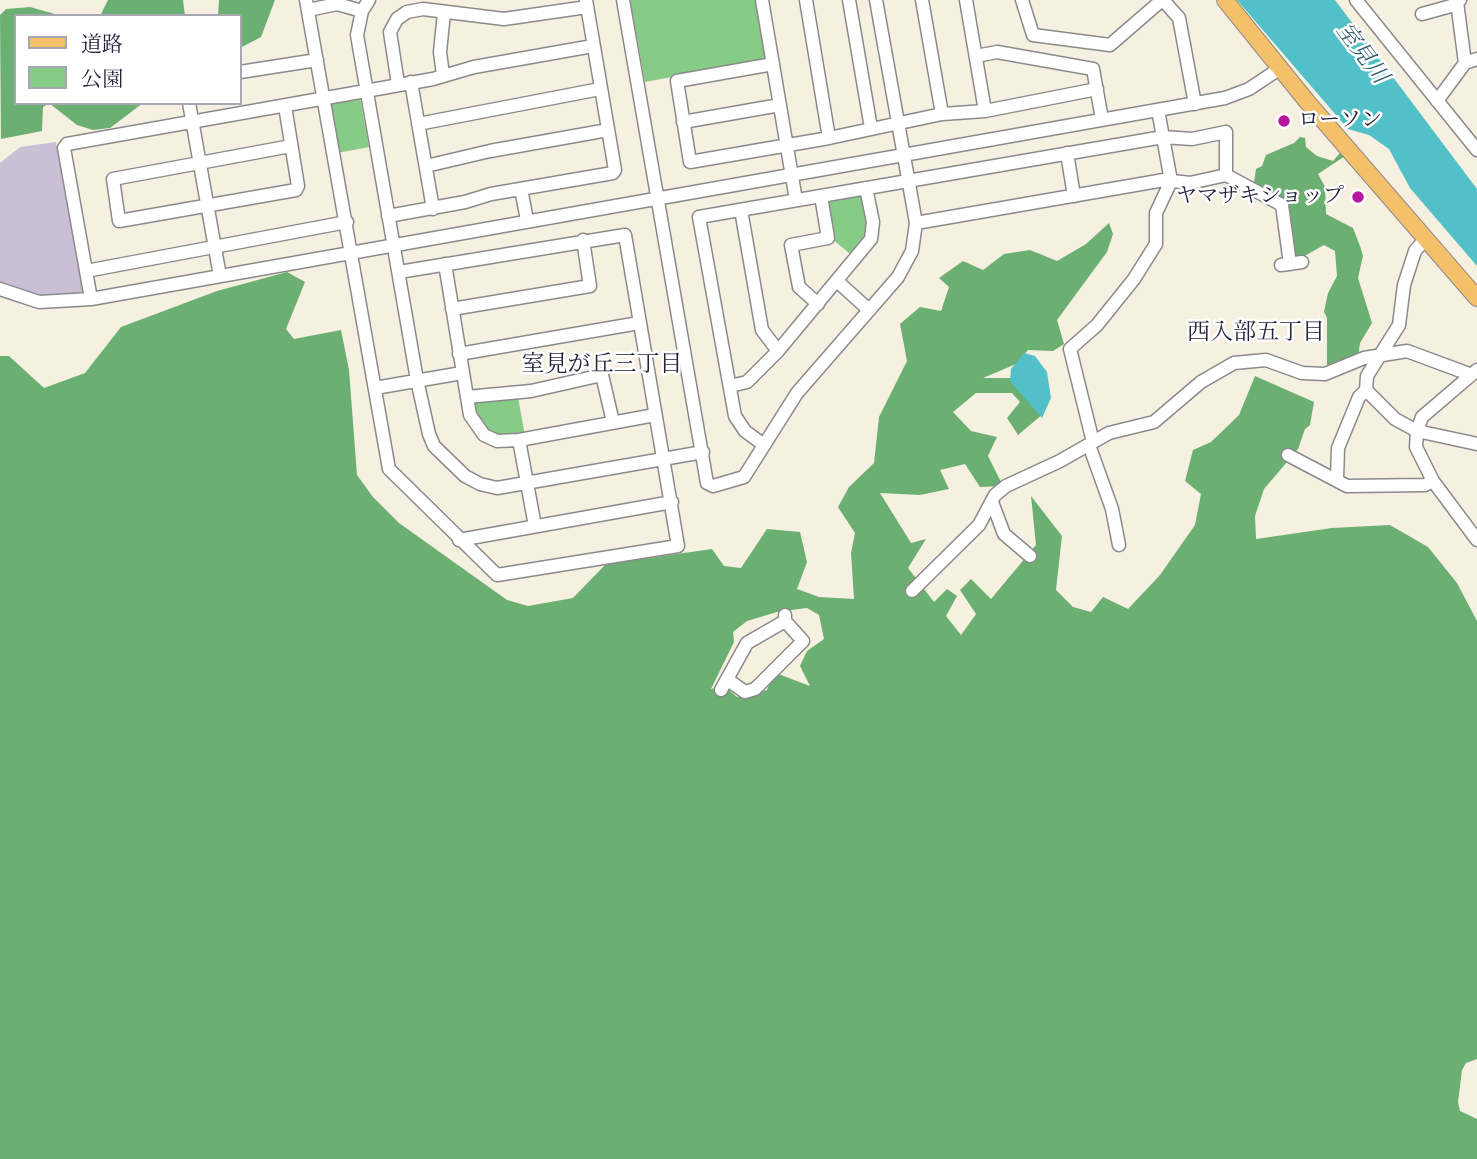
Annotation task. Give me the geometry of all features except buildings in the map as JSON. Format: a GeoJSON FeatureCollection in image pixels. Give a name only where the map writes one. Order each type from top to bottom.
{"type":"FeatureCollection","features":[{"type":"Feature","properties":{"kind":"main road"},"geometry":{"type":"LineString","coordinates":[[1225,0],[1279,69],[1477,298]]}},
{"type":"Feature","properties":{"kind":"street"},"geometry":{"type":"LineString","coordinates":[[623,0],[708,483],[713,485],[744,477],[797,393],[908,261],[915,242],[916,223],[876,0]]}},
{"type":"Feature","properties":{"kind":"street"},"geometry":{"type":"LineString","coordinates":[[762,0],[796,201]]}},
{"type":"Feature","properties":{"kind":"street"},"geometry":{"type":"LineString","coordinates":[[806,0],[829,138]]}},
{"type":"Feature","properties":{"kind":"street"},"geometry":{"type":"LineString","coordinates":[[849,0],[871,128]]}},
{"type":"Feature","properties":{"kind":"street"},"geometry":{"type":"LineString","coordinates":[[922,0],[942,114]]}},
{"type":"Feature","properties":{"kind":"street"},"geometry":{"type":"LineString","coordinates":[[966,0],[985,111]]}},
{"type":"Feature","properties":{"kind":"street"},"geometry":{"type":"LineString","coordinates":[[1022,0],[1033,35],[1110,45],[1162,0],[1179,18],[1195,104]]}},
{"type":"Feature","properties":{"kind":"street"},"geometry":{"type":"LineString","coordinates":[[1356,0],[1477,150]]}},
{"type":"Feature","properties":{"kind":"street"},"geometry":{"type":"LineString","coordinates":[[1422,14],[1459,1],[1471,61],[1437,101]]}},
{"type":"Feature","properties":{"kind":"street"},"geometry":{"type":"LineString","coordinates":[[388,216],[433,209],[521,188],[613,173],[615,170],[587,4],[504,19],[423,9],[407,12],[397,19],[390,32],[390,43],[418,124],[433,209]]}},
{"type":"Feature","properties":{"kind":"street"},"geometry":{"type":"LineString","coordinates":[[399,272],[625,235],[655,415],[663,460],[672,502],[678,546],[497,575],[389,469],[307,5],[365,6],[357,35],[417,380],[432,441],[459,472],[488,486],[528,484],[663,460],[703,452]]}},
{"type":"Feature","properties":{"kind":"street"},"geometry":{"type":"LineString","coordinates":[[443,75],[440,52],[444,13]]}},
{"type":"Feature","properties":{"kind":"street"},"geometry":{"type":"LineString","coordinates":[[91,299],[64,148],[67,144],[285,106],[593,46]]}},
{"type":"Feature","properties":{"kind":"street"},"geometry":{"type":"LineString","coordinates":[[976,56],[998,52],[1093,69],[1102,119]]}},
{"type":"Feature","properties":{"kind":"street"},"geometry":{"type":"LineString","coordinates":[[242,72],[317,60]]}},
{"type":"Feature","properties":{"kind":"street"},"geometry":{"type":"LineString","coordinates":[[773,64],[677,81],[690,162],[829,138],[942,114],[985,111],[1097,89]]}},
{"type":"Feature","properties":{"kind":"street"},"geometry":{"type":"LineString","coordinates":[[0,289],[38,302],[91,299],[352,250],[1195,104],[1238,94],[1279,69]]}},
{"type":"Feature","properties":{"kind":"street"},"geometry":{"type":"LineString","coordinates":[[418,124],[600,89]]}},
{"type":"Feature","properties":{"kind":"street"},"geometry":{"type":"LineString","coordinates":[[683,122],[780,104]]}},
{"type":"Feature","properties":{"kind":"street"},"geometry":{"type":"LineString","coordinates":[[189,105],[220,276]]}},
{"type":"Feature","properties":{"kind":"street"},"geometry":{"type":"LineString","coordinates":[[285,106],[298,186],[296,190],[122,222],[113,179],[291,146]]}},
{"type":"Feature","properties":{"kind":"street"},"geometry":{"type":"LineString","coordinates":[[1119,545],[1112,509],[1091,443],[1070,349],[1097,326],[1134,279],[1156,244],[1156,213],[1171,181],[1158,110]]}},
{"type":"Feature","properties":{"kind":"street"},"geometry":{"type":"LineString","coordinates":[[426,166],[490,151],[608,130]]}},
{"type":"Feature","properties":{"kind":"street"},"geometry":{"type":"LineString","coordinates":[[764,444],[739,424],[699,217],[1163,137],[1192,139],[1226,132],[1226,175]]}},
{"type":"Feature","properties":{"kind":"street"},"geometry":{"type":"LineString","coordinates":[[1067,153],[1074,196]]}},
{"type":"Feature","properties":{"kind":"street"},"geometry":{"type":"LineString","coordinates":[[916,223],[1074,196],[1171,181],[1190,183],[1226,175],[1282,205],[1291,264]]}},
{"type":"Feature","properties":{"kind":"street"},"geometry":{"type":"LineString","coordinates":[[521,188],[527,220]]}},
{"type":"Feature","properties":{"kind":"street"},"geometry":{"type":"LineString","coordinates":[[730,386],[747,382],[778,351],[871,240],[873,222],[866,188]]}},
{"type":"Feature","properties":{"kind":"street"},"geometry":{"type":"LineString","coordinates":[[818,304],[799,287],[791,245],[828,238],[821,196]]}},
{"type":"Feature","properties":{"kind":"street"},"geometry":{"type":"LineString","coordinates":[[741,210],[762,330],[778,351]]}},
{"type":"Feature","properties":{"kind":"street"},"geometry":{"type":"LineString","coordinates":[[86,271],[347,222]]}},
{"type":"Feature","properties":{"kind":"street"},"geometry":{"type":"LineString","coordinates":[[1337,479],[1338,448],[1359,397],[1366,390],[1367,376],[1399,326],[1404,285],[1415,251],[1426,238]]}},
{"type":"Feature","properties":{"kind":"street"},"geometry":{"type":"LineString","coordinates":[[452,309],[590,286],[583,240]]}},
{"type":"Feature","properties":{"kind":"street"},"geometry":{"type":"LineString","coordinates":[[445,264],[467,397],[473,423],[484,435],[497,441],[519,440],[655,415]]}},
{"type":"Feature","properties":{"kind":"street"},"geometry":{"type":"LineString","coordinates":[[836,281],[869,310]]}},
{"type":"Feature","properties":{"kind":"street"},"geometry":{"type":"LineString","coordinates":[[459,354],[639,323]]}},
{"type":"Feature","properties":{"kind":"street"},"geometry":{"type":"LineString","coordinates":[[912,592],[979,525],[995,495],[1022,477],[1060,461],[1116,430],[1154,422],[1200,382],[1234,363],[1266,360],[1315,375],[1381,355],[1407,351],[1473,372]]}},
{"type":"Feature","properties":{"kind":"street"},"geometry":{"type":"LineString","coordinates":[[1473,372],[1422,417],[1416,431],[1416,447],[1433,481],[1477,540]]}},
{"type":"Feature","properties":{"kind":"street"},"geometry":{"type":"LineString","coordinates":[[375,388],[462,373]]}},
{"type":"Feature","properties":{"kind":"street"},"geometry":{"type":"LineString","coordinates":[[467,397],[531,391],[602,376],[613,422]]}},
{"type":"Feature","properties":{"kind":"street"},"geometry":{"type":"LineString","coordinates":[[1366,390],[1395,419],[1416,431],[1477,444]]}},
{"type":"Feature","properties":{"kind":"street"},"geometry":{"type":"LineString","coordinates":[[519,440],[535,526]]}},
{"type":"Feature","properties":{"kind":"street"},"geometry":{"type":"LineString","coordinates":[[1288,454],[1347,486],[1425,485],[1433,481]]}},
{"type":"Feature","properties":{"kind":"street"},"geometry":{"type":"LineString","coordinates":[[459,540],[672,502]]}},
{"type":"Feature","properties":{"kind":"street"},"geometry":{"type":"LineString","coordinates":[[992,502],[1004,534],[1030,556]]}},
{"type":"Feature","properties":{"kind":"street"},"geometry":{"type":"LineString","coordinates":[[785,618],[803,641],[755,689],[745,692],[725,685],[747,643],[785,618]]}},
{"type":"Feature","properties":{"kind":"shaded area"},"geometry":{"type":"Polygon","coordinates":[[[56,142],[85,291],[82,294],[35,297],[0,286],[0,163],[20,147],[56,142]]]}},
{"type":"Feature","properties":{"kind":"green space"},"geometry":{"type":"Polygon","coordinates":[[[108,0],[183,0],[185,14],[101,14],[108,0]]]}},
{"type":"Feature","properties":{"kind":"green space"},"geometry":{"type":"Polygon","coordinates":[[[219,0],[275,0],[261,37],[242,47],[242,14],[218,14],[219,0]]]}},
{"type":"Feature","properties":{"kind":"green space"},"geometry":{"type":"Polygon","coordinates":[[[630,0],[758,0],[768,59],[645,82],[630,0]]]}},
{"type":"Feature","properties":{"kind":"green space"},"geometry":{"type":"Polygon","coordinates":[[[30,7],[55,14],[14,14],[14,105],[46,105],[43,107],[42,131],[1,139],[0,15],[6,9],[30,7]]]}},
{"type":"Feature","properties":{"kind":"green space"},"geometry":{"type":"Polygon","coordinates":[[[360,98],[369,147],[337,153],[328,105],[360,98]]]}},
{"type":"Feature","properties":{"kind":"green space"},"geometry":{"type":"Polygon","coordinates":[[[52,105],[140,105],[110,128],[93,130],[77,125],[52,105]]]}},
{"type":"Feature","properties":{"kind":"green space"},"geometry":{"type":"Polygon","coordinates":[[[1300,137],[1305,138],[1306,147],[1317,156],[1333,161],[1340,153],[1345,156],[1318,174],[1325,187],[1326,214],[1353,228],[1360,246],[1363,256],[1358,278],[1372,323],[1360,343],[1358,358],[1327,369],[1327,318],[1324,312],[1328,293],[1337,276],[1335,251],[1324,245],[1301,258],[1296,256],[1273,194],[1254,182],[1256,169],[1262,166],[1266,155],[1294,143],[1300,137]]]}},
{"type":"Feature","properties":{"kind":"green space"},"geometry":{"type":"Polygon","coordinates":[[[863,194],[870,233],[854,257],[832,239],[826,202],[828,199],[863,194]]]}},
{"type":"Feature","properties":{"kind":"green space"},"geometry":{"type":"Polygon","coordinates":[[[1109,223],[1113,234],[1107,252],[1057,320],[1064,344],[1053,351],[1028,350],[1016,364],[983,378],[1018,378],[1043,414],[1018,435],[1007,418],[1020,402],[1012,393],[976,393],[953,412],[971,431],[997,437],[988,456],[1003,486],[980,487],[965,464],[940,470],[949,489],[920,495],[880,493],[911,543],[926,539],[908,568],[934,602],[947,589],[957,596],[946,616],[961,635],[976,614],[960,590],[971,579],[991,599],[1036,545],[1031,496],[1062,536],[1056,590],[1073,607],[1091,612],[1103,597],[1128,609],[1160,575],[1195,525],[1201,494],[1185,481],[1193,450],[1211,442],[1239,415],[1255,376],[1314,402],[1310,425],[1305,429],[1298,449],[1264,489],[1255,516],[1256,539],[1332,528],[1390,525],[1428,547],[1457,583],[1477,621],[1477,1059],[1466,1063],[1462,1070],[1458,1102],[1460,1111],[1477,1119],[1477,1159],[0,1159],[0,356],[9,356],[44,388],[85,373],[121,327],[217,291],[287,272],[305,282],[286,329],[294,339],[341,330],[349,370],[357,475],[373,497],[399,523],[507,600],[528,606],[573,598],[606,564],[712,549],[724,566],[741,568],[767,529],[800,532],[807,562],[797,589],[819,597],[854,599],[851,553],[855,533],[838,507],[849,487],[874,463],[879,417],[907,361],[900,324],[920,307],[941,311],[949,287],[939,278],[963,261],[983,270],[1004,254],[1030,250],[1057,261],[1086,244],[1109,223]],[[807,608],[777,612],[747,621],[733,632],[734,642],[711,689],[724,686],[737,697],[767,690],[773,672],[810,686],[800,666],[807,651],[824,639],[819,615],[807,608]]]}},
{"type":"Feature","properties":{"kind":"green space"},"geometry":{"type":"Polygon","coordinates":[[[518,397],[525,436],[507,438],[494,435],[478,424],[472,404],[478,400],[518,397]]]}},
{"type":"Feature","properties":{"kind":"water","name":"室見川"},"geometry":{"type":"Polygon","coordinates":[[[1237,0],[1335,0],[1477,189],[1477,266],[1410,188],[1389,149],[1369,135],[1348,129],[1237,0]]]}},
{"type":"Feature","properties":{"kind":"water"},"geometry":{"type":"Polygon","coordinates":[[[1024,353],[1035,356],[1047,372],[1051,398],[1042,418],[1010,381],[1011,369],[1024,353]]]}},
{"type":"Feature","properties":{"kind":"place","name":"ローソン"},"geometry":{"type":"Point","coordinates":[1284,121]}},
{"type":"Feature","properties":{"kind":"place","name":"ヤマザキショップ"},"geometry":{"type":"Point","coordinates":[1358,197]}},
{"type":"Feature","properties":{"kind":"district","name":"西入部五丁目"},"geometry":{"type":"Point","coordinates":[1256,334]}},
{"type":"Feature","properties":{"kind":"district","name":"室見が丘三丁目"},"geometry":{"type":"Point","coordinates":[602,366]}}]}
